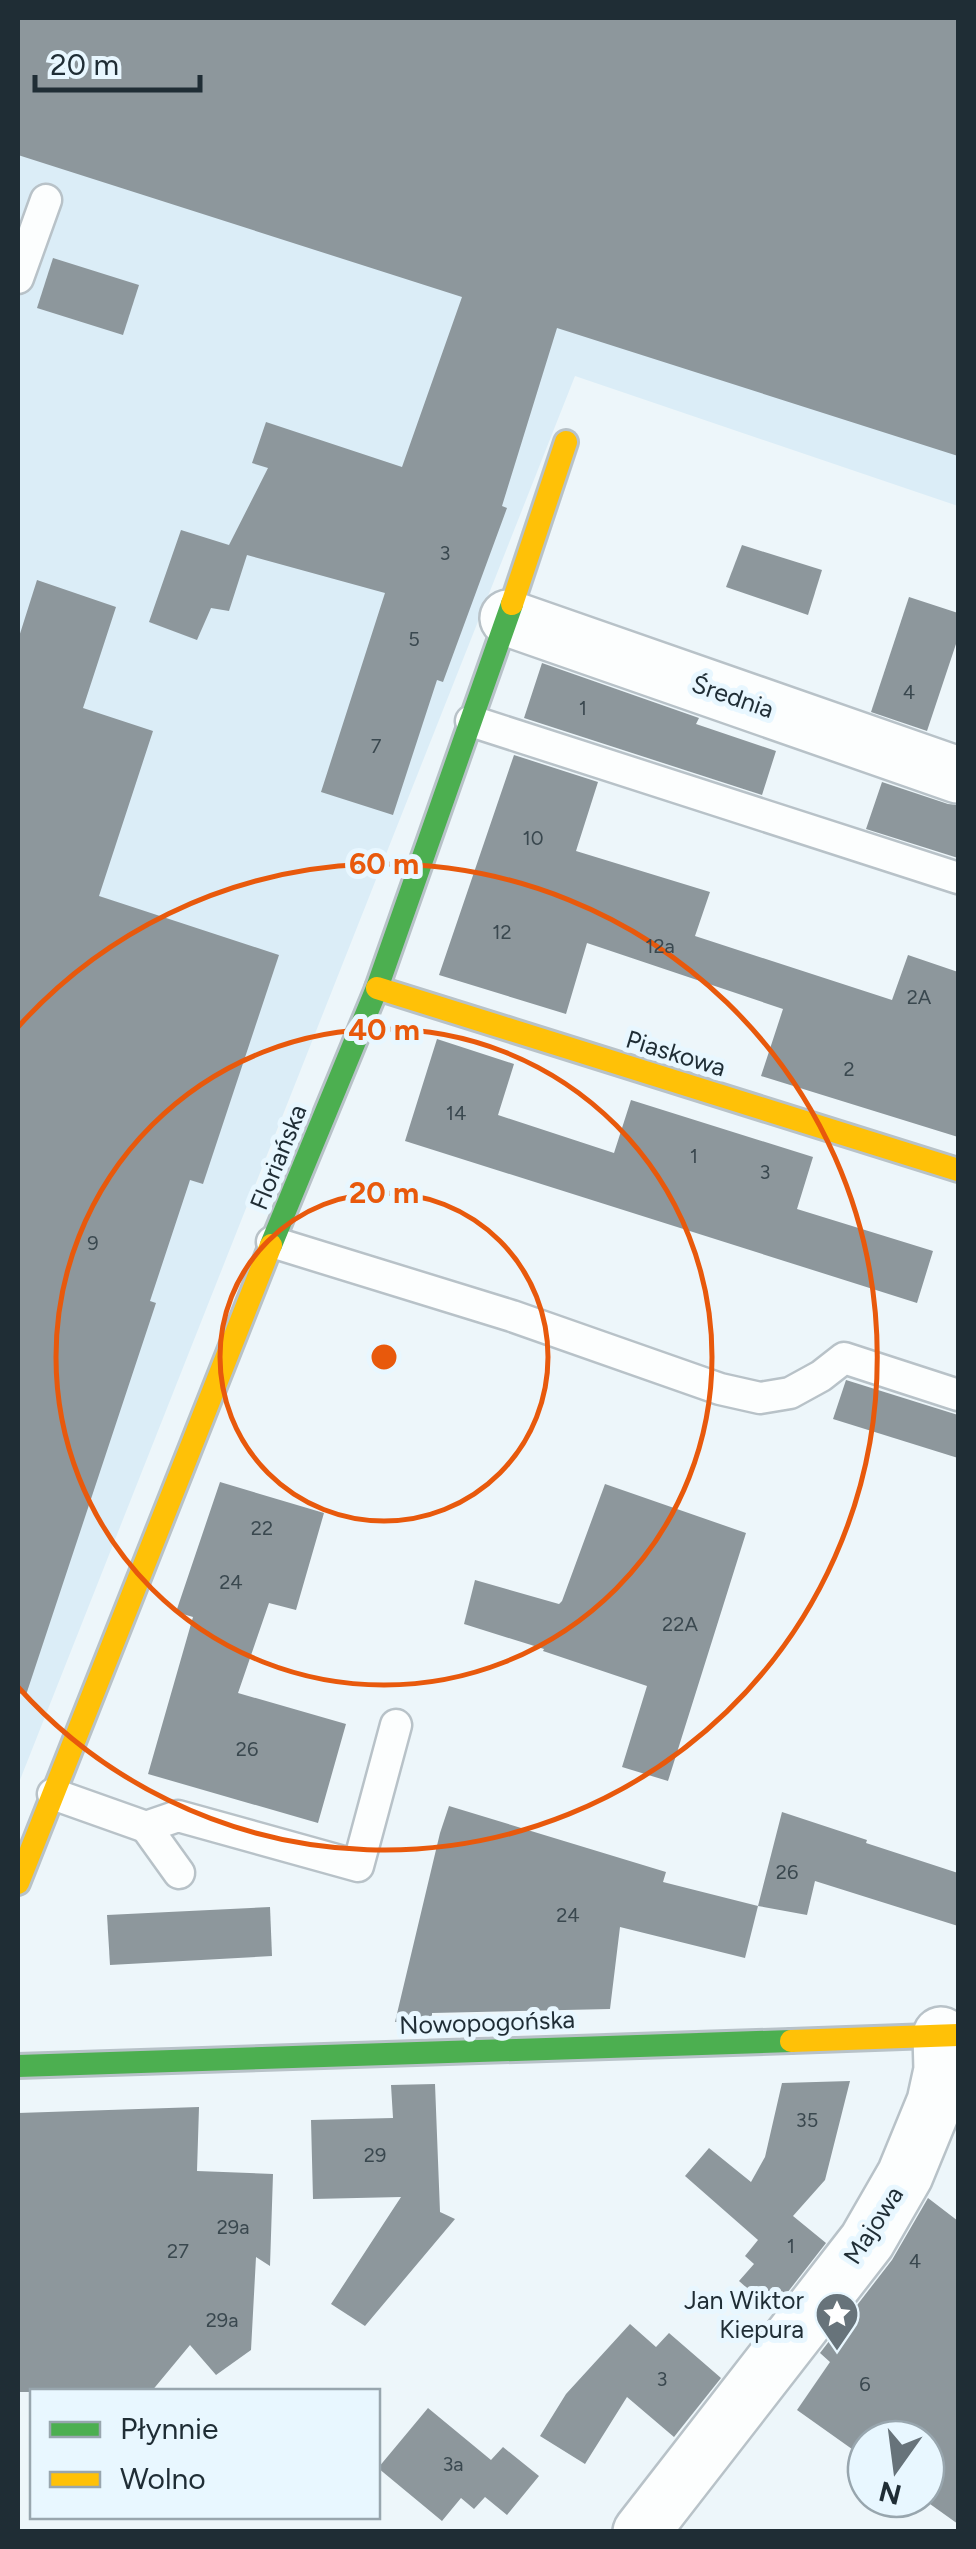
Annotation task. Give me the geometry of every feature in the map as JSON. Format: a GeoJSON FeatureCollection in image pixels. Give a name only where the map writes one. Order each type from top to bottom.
{"type":"FeatureCollection","features":[{"type":"Feature","properties":{"kind":"street","name":"Floriańska"},"geometry":{"type":"LineString","coordinates":[[18,1883],[377,988],[566,442]]}},
{"type":"Feature","properties":{"kind":"street","name":"Średnia"},"geometry":{"type":"LineString","coordinates":[[508,618],[958,775]]}},
{"type":"Feature","properties":{"kind":"street","name":"Piaskowa"},"geometry":{"type":"LineString","coordinates":[[377,988],[958,1170]]}},
{"type":"Feature","properties":{"kind":"street","name":"Nowopogońska"},"geometry":{"type":"LineString","coordinates":[[18,2066],[950,2035]]}},
{"type":"Feature","properties":{"kind":"street","name":"Majowa"},"geometry":{"type":"LineString","coordinates":[[641,2532],[867,2241],[905,2175],[935,2102],[950,2035]]}},
{"type":"Feature","properties":{"kind":"lane"},"geometry":{"type":"LineString","coordinates":[[18,278],[46,200]]}},
{"type":"Feature","properties":{"kind":"lane"},"geometry":{"type":"LineString","coordinates":[[471,720],[958,878]]}},
{"type":"Feature","properties":{"kind":"lane"},"geometry":{"type":"LineString","coordinates":[[272,1242],[512,1316],[720,1389],[760,1398],[790,1393],[844,1358],[958,1395]]}},
{"type":"Feature","properties":{"kind":"lane"},"geometry":{"type":"LineString","coordinates":[[146,1827],[178,1816],[358,1866],[396,1725]]}},
{"type":"Feature","properties":{"kind":"lane"},"geometry":{"type":"LineString","coordinates":[[53,1794],[146,1827],[179,1874]]}},
{"type":"Feature","properties":{"kind":"shaded area"},"geometry":{"type":"Polygon","coordinates":[[[18,18],[958,18],[958,506],[575,376],[18,1785],[18,18]]]}},
{"type":"Feature","properties":{"kind":"building"},"geometry":{"type":"Polygon","coordinates":[[[18,18],[958,18],[958,456],[557,328],[502,506],[507,508],[443,682],[437,680],[393,815],[321,792],[385,593],[247,555],[229,611],[211,608],[197,640],[149,622],[181,530],[229,545],[268,468],[252,463],[266,422],[402,467],[462,297],[18,155],[18,18]]]}},
{"type":"Feature","properties":{"kind":"building"},"geometry":{"type":"Polygon","coordinates":[[[53,258],[139,285],[123,335],[37,308],[53,258]]]}},
{"type":"Feature","properties":{"kind":"building"},"geometry":{"type":"Polygon","coordinates":[[[742,545],[822,570],[808,615],[726,587],[742,545]]]}},
{"type":"Feature","properties":{"kind":"building"},"geometry":{"type":"Polygon","coordinates":[[[37,580],[116,607],[83,708],[153,731],[99,896],[279,955],[203,1184],[190,1180],[150,1301],[156,1303],[26,1695],[18,1693],[18,640],[37,580]]]}},
{"type":"Feature","properties":{"kind":"building"},"geometry":{"type":"Polygon","coordinates":[[[909,597],[958,613],[958,638],[927,731],[871,712],[909,597]]]}},
{"type":"Feature","properties":{"kind":"building"},"geometry":{"type":"Polygon","coordinates":[[[542,663],[699,718],[696,724],[776,751],[762,795],[524,718],[542,663]]]}},
{"type":"Feature","properties":{"kind":"building"},"geometry":{"type":"Polygon","coordinates":[[[514,755],[598,782],[576,851],[710,892],[695,936],[892,1000],[908,955],[958,972],[958,1137],[761,1076],[783,1009],[587,943],[566,1014],[439,975],[514,755]]]}},
{"type":"Feature","properties":{"kind":"building"},"geometry":{"type":"Polygon","coordinates":[[[882,782],[958,805],[958,858],[866,829],[882,782]]]}},
{"type":"Feature","properties":{"kind":"building"},"geometry":{"type":"Polygon","coordinates":[[[437,1039],[514,1064],[498,1115],[614,1153],[631,1100],[813,1157],[797,1209],[933,1251],[917,1303],[405,1141],[437,1039]]]}},
{"type":"Feature","properties":{"kind":"building"},"geometry":{"type":"Polygon","coordinates":[[[846,1380],[958,1415],[958,1458],[833,1419],[846,1380]]]}},
{"type":"Feature","properties":{"kind":"building"},"geometry":{"type":"Polygon","coordinates":[[[220,1482],[324,1513],[296,1610],[269,1603],[238,1693],[346,1724],[318,1823],[148,1774],[193,1617],[176,1612],[220,1482]]]}},
{"type":"Feature","properties":{"kind":"building"},"geometry":{"type":"Polygon","coordinates":[[[605,1484],[746,1533],[668,1781],[622,1767],[647,1686],[464,1624],[475,1580],[559,1604],[605,1484]]]}},
{"type":"Feature","properties":{"kind":"building"},"geometry":{"type":"Polygon","coordinates":[[[449,1806],[666,1872],[663,1882],[758,1906],[745,1958],[620,1927],[610,2009],[432,2013],[432,2021],[395,2022],[449,1806]]]}},
{"type":"Feature","properties":{"kind":"building"},"geometry":{"type":"Polygon","coordinates":[[[782,1812],[958,1873],[958,1926],[815,1881],[807,1915],[758,1906],[782,1812]]]}},
{"type":"Feature","properties":{"kind":"building"},"geometry":{"type":"Polygon","coordinates":[[[270,1907],[272,1956],[110,1965],[107,1915],[270,1907]]]}},
{"type":"Feature","properties":{"kind":"building"},"geometry":{"type":"Polygon","coordinates":[[[850,2081],[825,2180],[793,2216],[826,2243],[773,2311],[739,2281],[754,2264],[745,2256],[758,2240],[685,2176],[709,2148],[751,2182],[765,2157],[782,2083],[850,2081]]]}},
{"type":"Feature","properties":{"kind":"building"},"geometry":{"type":"Polygon","coordinates":[[[435,2084],[440,2212],[455,2219],[365,2326],[331,2304],[401,2197],[313,2199],[311,2120],[393,2118],[391,2085],[435,2084]]]}},
{"type":"Feature","properties":{"kind":"building"},"geometry":{"type":"Polygon","coordinates":[[[199,2107],[197,2171],[273,2174],[270,2266],[256,2257],[251,2350],[216,2375],[190,2345],[153,2389],[18,2392],[18,2113],[199,2107]]]}},
{"type":"Feature","properties":{"kind":"building"},"geometry":{"type":"Polygon","coordinates":[[[928,2198],[958,2221],[958,2524],[946,2515],[946,2419],[846,2419],[846,2445],[797,2410],[830,2362],[820,2353],[892,2260],[928,2198]]]}},
{"type":"Feature","properties":{"kind":"building"},"geometry":{"type":"Polygon","coordinates":[[[630,2324],[656,2347],[669,2333],[721,2378],[674,2437],[627,2397],[585,2464],[540,2436],[566,2394],[630,2324]]]}},
{"type":"Feature","properties":{"kind":"building"},"geometry":{"type":"Polygon","coordinates":[[[428,2408],[491,2460],[503,2447],[539,2476],[507,2515],[485,2497],[474,2509],[461,2498],[442,2521],[380,2470],[428,2408]]]}},
{"type":"Feature","properties":{"kind":"traffic: fast"},"geometry":{"type":"LineString","coordinates":[[271,1245],[377,988],[512,604]]}},
{"type":"Feature","properties":{"kind":"traffic: fast"},"geometry":{"type":"LineString","coordinates":[[18,2066],[791,2041]]}},
{"type":"Feature","properties":{"kind":"traffic: slow"},"geometry":{"type":"LineString","coordinates":[[512,604],[566,442]]}},
{"type":"Feature","properties":{"kind":"traffic: slow"},"geometry":{"type":"LineString","coordinates":[[377,988],[958,1170]]}},
{"type":"Feature","properties":{"kind":"traffic: slow"},"geometry":{"type":"LineString","coordinates":[[18,1883],[271,1245]]}},
{"type":"Feature","properties":{"kind":"traffic: slow"},"geometry":{"type":"LineString","coordinates":[[791,2041],[958,2035]]}},
{"type":"Feature","properties":{"kind":"place","name":"Jan Wiktor Kiepura"},"geometry":{"type":"Point","coordinates":[837,2352]}}]}
